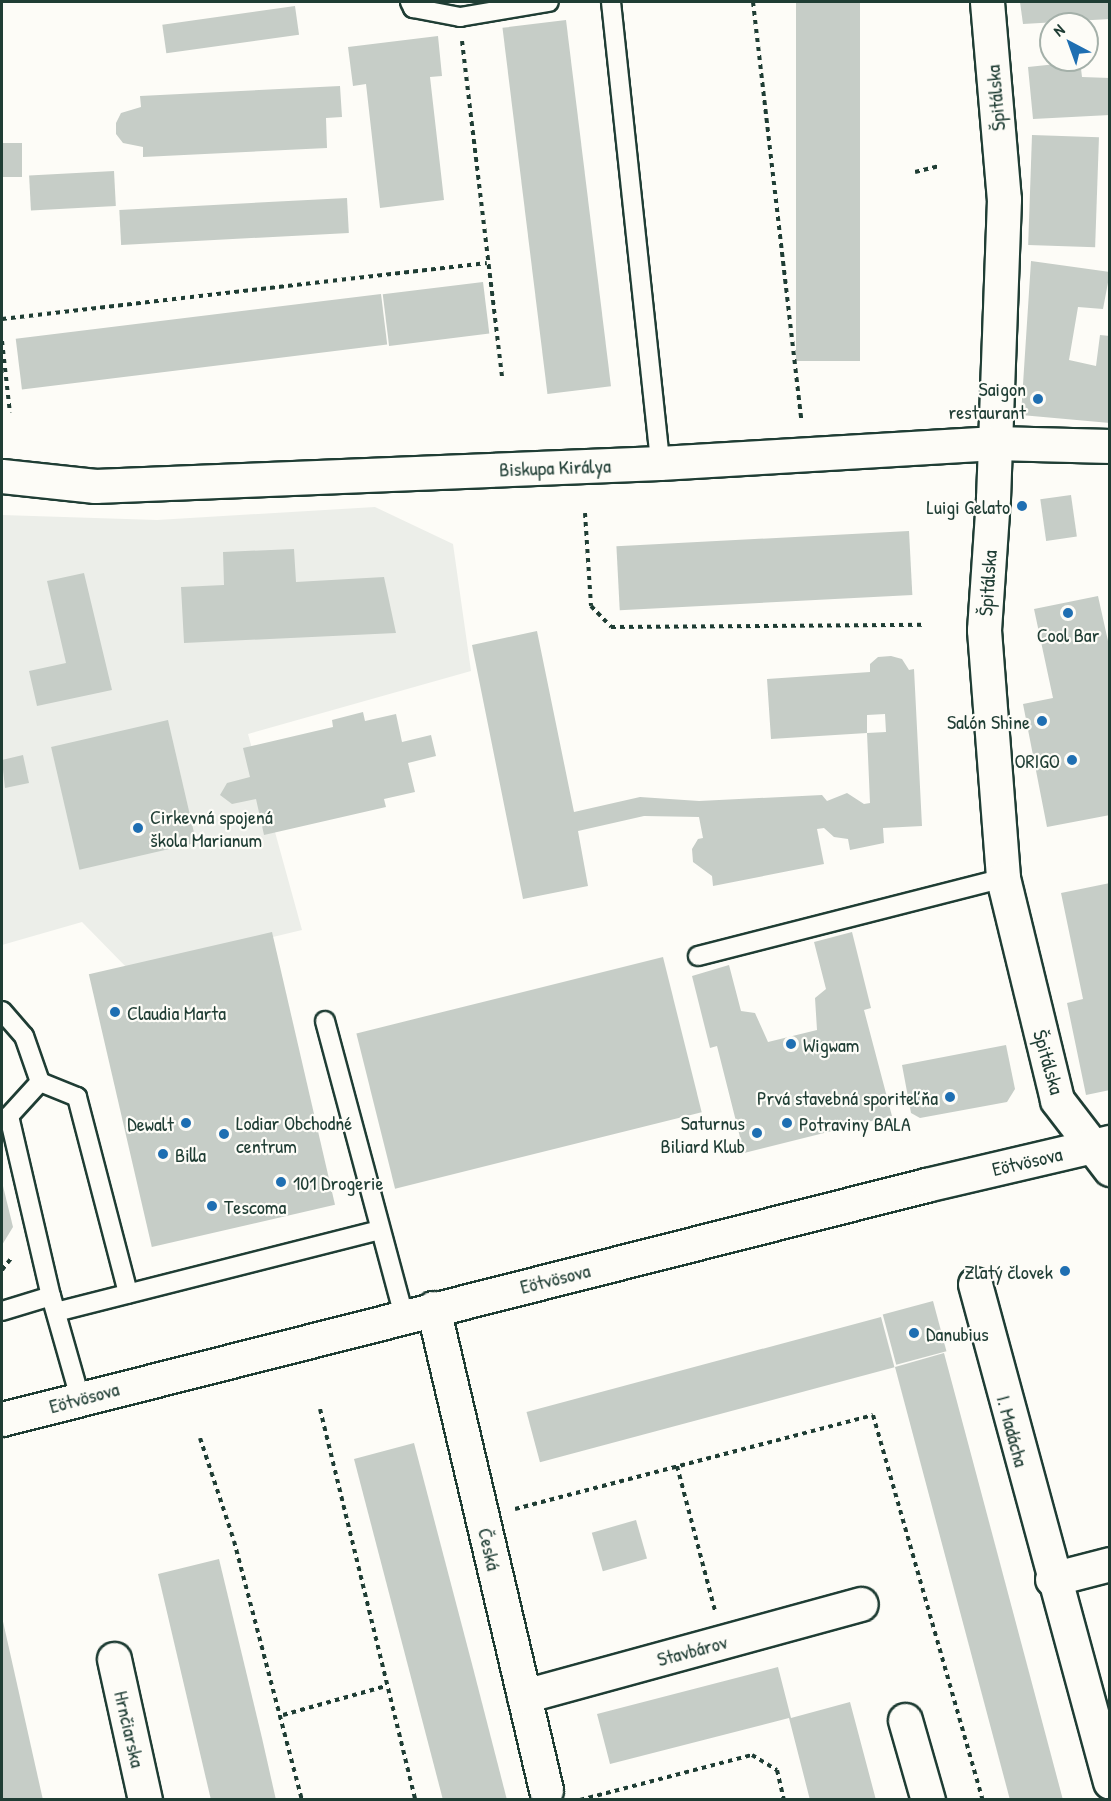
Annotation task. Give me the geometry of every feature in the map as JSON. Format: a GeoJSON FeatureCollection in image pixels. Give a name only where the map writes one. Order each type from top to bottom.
{"type":"FeatureCollection","features":[{"type":"Feature","properties":{"kind":"street","name":"Špitálska"},"geometry":{"type":"LineString","coordinates":[[987,2],[1004,200],[995,443],[984,630],[1003,878],[1058,1100],[1104,1152]]}},
{"type":"Feature","properties":{"kind":"street","name":"Biskupa Királya"},"geometry":{"type":"LineString","coordinates":[[2,476],[95,486],[660,463],[995,443],[1110,446]]}},
{"type":"Feature","properties":{"kind":"street","name":"Eötvösova"},"geometry":{"type":"LineString","coordinates":[[2,1419],[419,1312],[1104,1152]]}},
{"type":"Feature","properties":{"kind":"street","name":"I. Madácha"},"geometry":{"type":"LineString","coordinates":[[975,1284],[1052,1579],[1110,1782]]}},
{"type":"Feature","properties":{"kind":"street","name":"Česká"},"geometry":{"type":"LineString","coordinates":[[419,1312],[483,1517],[546,1790]]}},
{"type":"Feature","properties":{"kind":"street"},"geometry":{"type":"LineString","coordinates":[[1052,1579],[1110,1563]]}},
{"type":"Feature","properties":{"kind":"street","name":"Stavbárov"},"geometry":{"type":"LineString","coordinates":[[524,1696],[861,1604]]}},
{"type":"Feature","properties":{"kind":"street","name":"Hrnčiarska"},"geometry":{"type":"LineString","coordinates":[[114,1659],[145,1800]]}},
{"type":"Feature","properties":{"kind":"street"},"geometry":{"type":"LineString","coordinates":[[905,1720],[928,1800]]}},
{"type":"Feature","properties":{"kind":"lane"},"geometry":{"type":"LineString","coordinates":[[410,2],[414,8],[460,17],[549,2]]}},
{"type":"Feature","properties":{"kind":"lane"},"geometry":{"type":"LineString","coordinates":[[611,2],[660,463]]}},
{"type":"Feature","properties":{"kind":"lane"},"geometry":{"type":"LineString","coordinates":[[698,956],[1003,878]]}},
{"type":"Feature","properties":{"kind":"lane"},"geometry":{"type":"LineString","coordinates":[[2,1011],[24,1036],[40,1082],[77,1097],[128,1293]]}},
{"type":"Feature","properties":{"kind":"lane"},"geometry":{"type":"LineString","coordinates":[[325,1021],[380,1230],[419,1312]]}},
{"type":"Feature","properties":{"kind":"lane"},"geometry":{"type":"LineString","coordinates":[[40,1082],[9,1116],[53,1304],[80,1398]]}},
{"type":"Feature","properties":{"kind":"lane"},"geometry":{"type":"LineString","coordinates":[[2,1311],[128,1293],[380,1230]]}},
{"type":"Feature","properties":{"kind":"path"},"geometry":{"type":"LineString","coordinates":[[753,2],[801,421]]}},
{"type":"Feature","properties":{"kind":"path"},"geometry":{"type":"LineString","coordinates":[[460,17],[502,377]]}},
{"type":"Feature","properties":{"kind":"path"},"geometry":{"type":"LineString","coordinates":[[915,172],[939,166]]}},
{"type":"Feature","properties":{"kind":"path"},"geometry":{"type":"LineString","coordinates":[[2,319],[487,263]]}},
{"type":"Feature","properties":{"kind":"path"},"geometry":{"type":"LineString","coordinates":[[2,341],[10,413]]}},
{"type":"Feature","properties":{"kind":"path"},"geometry":{"type":"LineString","coordinates":[[585,513],[591,606],[611,627],[925,625]]}},
{"type":"Feature","properties":{"kind":"path"},"geometry":{"type":"LineString","coordinates":[[2,1270],[12,1257]]}},
{"type":"Feature","properties":{"kind":"path"},"geometry":{"type":"LineString","coordinates":[[320,1409],[415,1800]]}},
{"type":"Feature","properties":{"kind":"path"},"geometry":{"type":"LineString","coordinates":[[483,1517],[873,1415],[983,1800]]}},
{"type":"Feature","properties":{"kind":"path"},"geometry":{"type":"LineString","coordinates":[[200,1438],[234,1541],[283,1715],[302,1800]]}},
{"type":"Feature","properties":{"kind":"path"},"geometry":{"type":"LineString","coordinates":[[677,1466],[723,1641]]}},
{"type":"Feature","properties":{"kind":"path"},"geometry":{"type":"LineString","coordinates":[[283,1715],[386,1686]]}},
{"type":"Feature","properties":{"kind":"path"},"geometry":{"type":"LineString","coordinates":[[580,1800],[752,1755],[777,1770],[784,1800]]}},
{"type":"Feature","properties":{"kind":"shaded area","name":"Cirkevná spojená škola Marianum"},"geometry":{"type":"Polygon","coordinates":[[[375,507],[453,544],[471,671],[248,734],[302,930],[130,971],[82,922],[2,945],[2,515],[157,520],[375,507]]]}},
{"type":"Feature","properties":{"kind":"building"},"geometry":{"type":"Polygon","coordinates":[[[796,2],[860,2],[860,361],[796,361],[796,2]]]}},
{"type":"Feature","properties":{"kind":"building"},"geometry":{"type":"Polygon","coordinates":[[[1020,2],[1110,2],[1110,19],[1099,20],[1099,12],[1039,12],[1039,23],[1023,24],[1020,2]]]}},
{"type":"Feature","properties":{"kind":"building"},"geometry":{"type":"Polygon","coordinates":[[[295,6],[299,35],[166,53],[162,25],[295,6]]]}},
{"type":"Feature","properties":{"kind":"building"},"geometry":{"type":"Polygon","coordinates":[[[566,20],[611,386],[547,394],[502,28],[566,20]]]}},
{"type":"Feature","properties":{"kind":"building"},"geometry":{"type":"Polygon","coordinates":[[[438,36],[442,76],[430,77],[444,200],[380,208],[366,84],[353,86],[348,47],[438,36]]]}},
{"type":"Feature","properties":{"kind":"building"},"geometry":{"type":"Polygon","coordinates":[[[1039,66],[1039,72],[1081,72],[1082,77],[1110,78],[1110,115],[1033,119],[1028,67],[1039,66]]]}},
{"type":"Feature","properties":{"kind":"building"},"geometry":{"type":"Polygon","coordinates":[[[340,86],[342,117],[326,118],[327,148],[143,157],[143,147],[123,143],[116,134],[116,123],[121,113],[141,107],[140,96],[340,86]]]}},
{"type":"Feature","properties":{"kind":"building"},"geometry":{"type":"Polygon","coordinates":[[[1032,135],[1099,137],[1095,247],[1028,245],[1032,135]]]}},
{"type":"Feature","properties":{"kind":"building"},"geometry":{"type":"Polygon","coordinates":[[[2,143],[22,143],[22,177],[2,177],[2,143]]]}},
{"type":"Feature","properties":{"kind":"building"},"geometry":{"type":"Polygon","coordinates":[[[114,171],[116,206],[31,210],[29,175],[114,171]]]}},
{"type":"Feature","properties":{"kind":"building"},"geometry":{"type":"Polygon","coordinates":[[[347,198],[349,233],[121,245],[119,210],[347,198]]]}},
{"type":"Feature","properties":{"kind":"building"},"geometry":{"type":"Polygon","coordinates":[[[1031,261],[1110,272],[1103,309],[1078,307],[1069,360],[1096,366],[1100,335],[1110,336],[1110,423],[1021,415],[1031,261]]]}},
{"type":"Feature","properties":{"kind":"building"},"geometry":{"type":"Polygon","coordinates":[[[483,282],[489,334],[389,346],[383,294],[483,282]]]}},
{"type":"Feature","properties":{"kind":"building"},"geometry":{"type":"Polygon","coordinates":[[[381,294],[387,345],[22,389],[16,339],[381,294]]]}},
{"type":"Feature","properties":{"kind":"building"},"geometry":{"type":"Polygon","coordinates":[[[1071,495],[1077,537],[1046,541],[1040,499],[1071,495]]]}},
{"type":"Feature","properties":{"kind":"building"},"geometry":{"type":"Polygon","coordinates":[[[909,531],[912,595],[620,610],[616,546],[909,531]]]}},
{"type":"Feature","properties":{"kind":"building"},"geometry":{"type":"Polygon","coordinates":[[[294,549],[296,582],[384,577],[396,633],[184,643],[181,587],[224,585],[223,552],[294,549]]]}},
{"type":"Feature","properties":{"kind":"building"},"geometry":{"type":"Polygon","coordinates":[[[84,573],[112,690],[37,706],[29,671],[66,663],[47,581],[84,573]]]}},
{"type":"Feature","properties":{"kind":"building","name":"ORIGO"},"geometry":{"type":"Polygon","coordinates":[[[1098,596],[1110,650],[1110,815],[1047,827],[1023,704],[1053,698],[1034,609],[1098,596]]]}},
{"type":"Feature","properties":{"kind":"building"},"geometry":{"type":"Polygon","coordinates":[[[537,631],[574,812],[640,797],[699,801],[822,795],[827,801],[847,793],[864,804],[870,803],[867,733],[771,739],[767,679],[870,672],[870,664],[878,657],[891,656],[902,659],[909,670],[914,669],[922,826],[883,828],[884,843],[850,850],[848,839],[834,837],[824,828],[817,829],[824,864],[713,886],[712,876],[693,862],[692,849],[698,839],[703,838],[699,817],[644,816],[578,831],[588,886],[523,899],[472,645],[537,631]],[[885,714],[867,715],[867,733],[886,732],[885,714]]]}},
{"type":"Feature","properties":{"kind":"building"},"geometry":{"type":"Polygon","coordinates":[[[363,712],[365,721],[396,714],[402,742],[431,735],[436,756],[408,763],[415,792],[384,799],[386,807],[264,835],[256,799],[232,804],[220,795],[227,783],[250,777],[243,748],[333,727],[332,720],[363,712]]]}},
{"type":"Feature","properties":{"kind":"building"},"geometry":{"type":"Polygon","coordinates":[[[168,720],[196,843],[79,870],[51,747],[168,720]]]}},
{"type":"Feature","properties":{"kind":"building"},"geometry":{"type":"Polygon","coordinates":[[[23,755],[29,783],[5,788],[2,760],[23,755]]]}},
{"type":"Feature","properties":{"kind":"building"},"geometry":{"type":"Polygon","coordinates":[[[1110,883],[1110,1090],[1086,1095],[1067,1003],[1083,999],[1061,893],[1110,883]]]}},
{"type":"Feature","properties":{"kind":"building","name":"Lodiar Obchodné centrum"},"geometry":{"type":"Polygon","coordinates":[[[272,932],[335,1205],[152,1247],[89,974],[272,932]]]}},
{"type":"Feature","properties":{"kind":"building","name":"Wigwam"},"geometry":{"type":"Polygon","coordinates":[[[852,932],[871,1008],[864,1010],[892,1116],[744,1153],[717,1046],[710,1048],[692,976],[729,965],[741,1011],[755,1013],[768,1042],[817,1030],[815,998],[826,989],[814,942],[852,932]]]}},
{"type":"Feature","properties":{"kind":"building"},"geometry":{"type":"Polygon","coordinates":[[[663,957],[702,1112],[395,1189],[356,1033],[663,957]]]}},
{"type":"Feature","properties":{"kind":"building"},"geometry":{"type":"Polygon","coordinates":[[[1006,1045],[1015,1089],[1007,1102],[920,1118],[911,1113],[902,1065],[1006,1045]]]}},
{"type":"Feature","properties":{"kind":"building"},"geometry":{"type":"Polygon","coordinates":[[[2,1182],[13,1227],[2,1245],[2,1182]]]}},
{"type":"Feature","properties":{"kind":"building","name":"Danubius"},"geometry":{"type":"Polygon","coordinates":[[[933,1301],[946,1351],[896,1365],[883,1314],[933,1301]]]}},
{"type":"Feature","properties":{"kind":"building"},"geometry":{"type":"Polygon","coordinates":[[[881,1317],[894,1367],[540,1462],[527,1412],[881,1317]]]}},
{"type":"Feature","properties":{"kind":"building"},"geometry":{"type":"Polygon","coordinates":[[[944,1353],[1063,1800],[1010,1800],[895,1367],[944,1353]]]}},
{"type":"Feature","properties":{"kind":"building"},"geometry":{"type":"Polygon","coordinates":[[[414,1443],[507,1800],[443,1800],[354,1459],[414,1443]]]}},
{"type":"Feature","properties":{"kind":"building"},"geometry":{"type":"Polygon","coordinates":[[[636,1520],[647,1558],[603,1571],[592,1533],[636,1520]]]}},
{"type":"Feature","properties":{"kind":"building"},"geometry":{"type":"Polygon","coordinates":[[[219,1559],[276,1800],[211,1800],[158,1574],[219,1559]]]}},
{"type":"Feature","properties":{"kind":"building"},"geometry":{"type":"Polygon","coordinates":[[[2,1617],[43,1800],[2,1800],[2,1617]]]}},
{"type":"Feature","properties":{"kind":"building"},"geometry":{"type":"Polygon","coordinates":[[[778,1667],[791,1718],[850,1702],[876,1800],[810,1800],[789,1718],[610,1764],[597,1714],[778,1667]]]}},
{"type":"Feature","properties":{"kind":"place","name":"Saigon restaurant"},"geometry":{"type":"Point","coordinates":[1038,399]}},
{"type":"Feature","properties":{"kind":"place","name":"Luigi Gelato"},"geometry":{"type":"Point","coordinates":[1022,506]}},
{"type":"Feature","properties":{"kind":"place","name":"Cool Bar"},"geometry":{"type":"Point","coordinates":[1068,613]}},
{"type":"Feature","properties":{"kind":"place","name":"Salón Shine"},"geometry":{"type":"Point","coordinates":[1042,721]}},
{"type":"Feature","properties":{"kind":"place","name":"ORIGO"},"geometry":{"type":"Point","coordinates":[1072,760]}},
{"type":"Feature","properties":{"kind":"place","name":"Cirkevná spojená škola Marianum"},"geometry":{"type":"Point","coordinates":[138,828]}},
{"type":"Feature","properties":{"kind":"place","name":"Claudia Marta"},"geometry":{"type":"Point","coordinates":[115,1012]}},
{"type":"Feature","properties":{"kind":"place","name":"Wigwam"},"geometry":{"type":"Point","coordinates":[791,1044]}},
{"type":"Feature","properties":{"kind":"place","name":"Prvá stavebná sporiteľňa"},"geometry":{"type":"Point","coordinates":[950,1097]}},
{"type":"Feature","properties":{"kind":"place","name":"Dewalt"},"geometry":{"type":"Point","coordinates":[186,1123]}},
{"type":"Feature","properties":{"kind":"place","name":"Potraviny BALA"},"geometry":{"type":"Point","coordinates":[787,1123]}},
{"type":"Feature","properties":{"kind":"place","name":"Saturnus Biliard Klub"},"geometry":{"type":"Point","coordinates":[757,1133]}},
{"type":"Feature","properties":{"kind":"place","name":"Lodiar Obchodné centrum"},"geometry":{"type":"Point","coordinates":[224,1134]}},
{"type":"Feature","properties":{"kind":"place","name":"Billa"},"geometry":{"type":"Point","coordinates":[163,1154]}},
{"type":"Feature","properties":{"kind":"place","name":"101 Drogerie"},"geometry":{"type":"Point","coordinates":[281,1182]}},
{"type":"Feature","properties":{"kind":"place","name":"Tescoma"},"geometry":{"type":"Point","coordinates":[212,1206]}},
{"type":"Feature","properties":{"kind":"place","name":"Zlatý človek"},"geometry":{"type":"Point","coordinates":[1065,1271]}},
{"type":"Feature","properties":{"kind":"place","name":"Danubius"},"geometry":{"type":"Point","coordinates":[914,1333]}}]}
